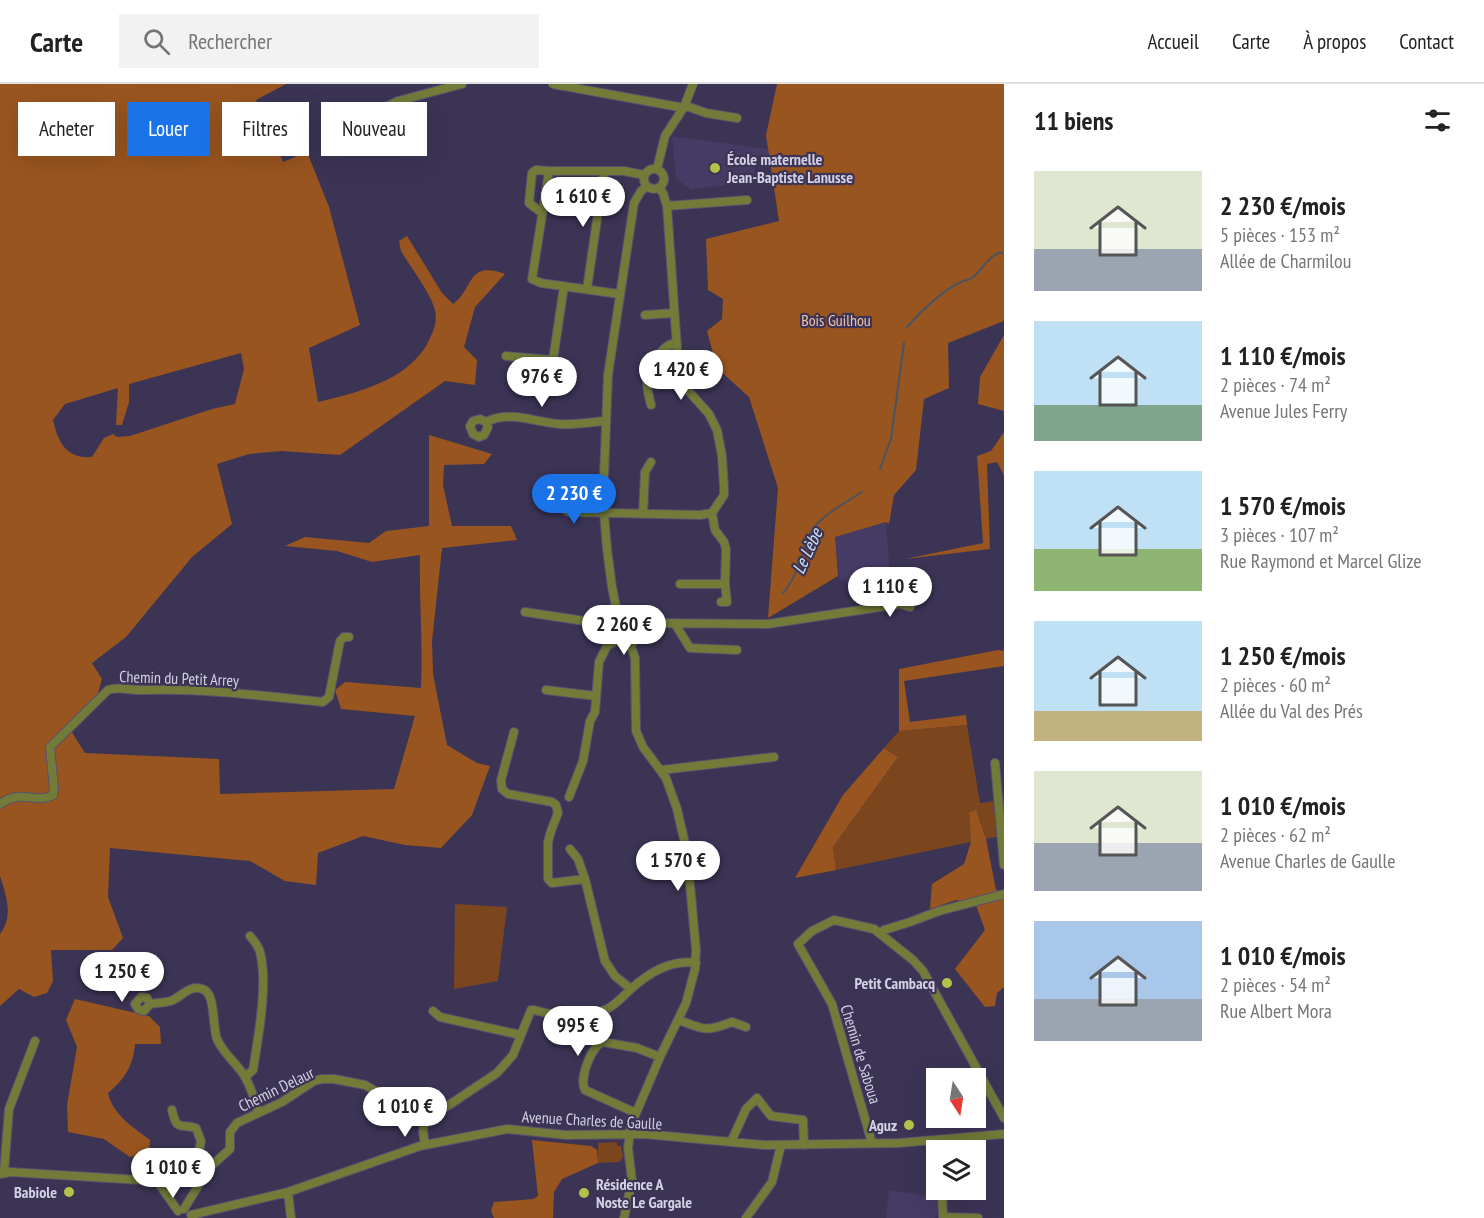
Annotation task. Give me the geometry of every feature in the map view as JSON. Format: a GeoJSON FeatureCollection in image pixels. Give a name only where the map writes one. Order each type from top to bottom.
{"type":"FeatureCollection","features":[{"type":"Feature","properties":{"kind":"street"},"geometry":{"type":"LineString","coordinates":[[396,102],[462,84]]}},
{"type":"Feature","properties":{"kind":"street"},"geometry":{"type":"LineString","coordinates":[[553,84],[689,106],[706,113],[737,118]]}},
{"type":"Feature","properties":{"kind":"street"},"geometry":{"type":"LineString","coordinates":[[657,169],[665,136],[684,107],[693,84]]}},
{"type":"Feature","properties":{"kind":"street"},"geometry":{"type":"LineString","coordinates":[[657,169],[664,176],[663,183],[659,188],[653,189],[646,186],[643,179],[649,170],[657,169]]}},
{"type":"Feature","properties":{"kind":"street"},"geometry":{"type":"LineString","coordinates":[[542,213],[529,202],[532,173],[536,170],[634,172],[644,175]]}},
{"type":"Feature","properties":{"kind":"street"},"geometry":{"type":"LineString","coordinates":[[549,171],[532,279],[541,283],[619,294]]}},
{"type":"Feature","properties":{"kind":"street"},"geometry":{"type":"LineString","coordinates":[[587,289],[604,171]]}},
{"type":"Feature","properties":{"kind":"street"},"geometry":{"type":"LineString","coordinates":[[623,628],[618,617],[612,587],[604,512],[605,421],[608,375],[634,203],[646,186]]}},
{"type":"Feature","properties":{"kind":"street"},"geometry":{"type":"LineString","coordinates":[[659,188],[667,206],[678,362],[684,386],[709,414],[717,430],[720,447],[724,495],[712,513],[715,530],[726,549],[727,602],[721,602]]}},
{"type":"Feature","properties":{"kind":"street"},"geometry":{"type":"LineString","coordinates":[[667,206],[747,200]]}},
{"type":"Feature","properties":{"kind":"street"},"geometry":{"type":"LineString","coordinates":[[506,356],[553,360],[564,286]]}},
{"type":"Feature","properties":{"kind":"street"},"geometry":{"type":"LineString","coordinates":[[645,315],[674,313]]}},
{"type":"Feature","properties":{"kind":"street"},"geometry":{"type":"LineString","coordinates":[[651,405],[647,389],[647,370],[666,346],[676,343]]}},
{"type":"Feature","properties":{"kind":"street"},"geometry":{"type":"LineString","coordinates":[[486,422],[502,416],[558,424],[605,421]]}},
{"type":"Feature","properties":{"kind":"street"},"geometry":{"type":"LineString","coordinates":[[643,514],[645,472],[651,462]]}},
{"type":"Feature","properties":{"kind":"street"},"geometry":{"type":"LineString","coordinates":[[555,503],[568,512],[700,515],[712,513]]}},
{"type":"Feature","properties":{"kind":"street"},"geometry":{"type":"LineString","coordinates":[[680,584],[725,584]]}},
{"type":"Feature","properties":{"kind":"street"},"geometry":{"type":"LineString","coordinates":[[635,631],[649,623],[768,624],[900,604],[910,607]]}},
{"type":"Feature","properties":{"kind":"street"},"geometry":{"type":"LineString","coordinates":[[525,612],[605,624],[613,630],[617,640],[630,644],[636,639],[635,631],[630,627],[623,628]]}},
{"type":"Feature","properties":{"kind":"street"},"geometry":{"type":"LineString","coordinates":[[675,624],[690,648],[737,650]]}},
{"type":"Feature","properties":{"kind":"street"},"geometry":{"type":"LineString","coordinates":[[569,797],[582,761],[590,722],[595,712],[599,662],[603,652],[617,640],[623,628]]}},
{"type":"Feature","properties":{"kind":"street","name":"Chemin du Petit Arrey"},"geometry":{"type":"LineString","coordinates":[[0,804],[10,797],[44,798],[53,795],[50,747],[108,690],[113,688],[189,689],[324,702],[329,697],[340,641],[344,637],[349,637]]}},
{"type":"Feature","properties":{"kind":"street"},"geometry":{"type":"LineString","coordinates":[[624,1218],[632,1180],[628,1148],[629,1134],[660,1057],[686,1003],[696,963],[685,840],[670,787],[661,770],[643,747],[636,731],[636,669],[630,644]]}},
{"type":"Feature","properties":{"kind":"street"},"geometry":{"type":"LineString","coordinates":[[546,690],[596,696]]}},
{"type":"Feature","properties":{"kind":"street"},"geometry":{"type":"LineString","coordinates":[[514,732],[501,780],[502,789],[508,794],[552,802],[558,809],[558,813],[548,842],[548,879],[552,883],[585,879]]}},
{"type":"Feature","properties":{"kind":"street"},"geometry":{"type":"LineString","coordinates":[[661,770],[774,757]]}},
{"type":"Feature","properties":{"kind":"street"},"geometry":{"type":"LineString","coordinates":[[995,763],[1004,865]]}},
{"type":"Feature","properties":{"kind":"street"},"geometry":{"type":"LineString","coordinates":[[570,849],[578,859],[585,879],[604,961],[615,976],[631,989]]}},
{"type":"Feature","properties":{"kind":"street"},"geometry":{"type":"LineString","coordinates":[[1004,894],[939,911],[881,933],[913,960],[929,979],[1004,1118]]}},
{"type":"Feature","properties":{"kind":"street","name":"Chemin de Saboua"},"geometry":{"type":"LineString","coordinates":[[872,1143],[832,1004],[798,944],[812,931],[834,920],[874,929],[881,933]]}},
{"type":"Feature","properties":{"kind":"street"},"geometry":{"type":"LineString","coordinates":[[245,1077],[253,1070],[255,1064],[262,978],[260,952],[250,936]]}},
{"type":"Feature","properties":{"kind":"street"},"geometry":{"type":"LineString","coordinates":[[425,1145],[423,1131],[426,1113],[446,1107],[497,1073],[513,1055],[531,1011],[559,1017],[594,1013],[613,1005],[644,978],[670,964],[696,963]]}},
{"type":"Feature","properties":{"kind":"street"},"geometry":{"type":"LineString","coordinates":[[150,1004],[174,999],[190,989],[206,990],[211,996],[218,1042],[245,1077],[258,1112]]}},
{"type":"Feature","properties":{"kind":"street"},"geometry":{"type":"LineString","coordinates":[[433,1011],[440,1017],[521,1035]]}},
{"type":"Feature","properties":{"kind":"street"},"geometry":{"type":"LineString","coordinates":[[679,1020],[704,1029],[715,1029],[732,1022],[746,1027]]}},
{"type":"Feature","properties":{"kind":"street"},"geometry":{"type":"LineString","coordinates":[[35,1041],[11,1102],[2,1173],[157,1181],[179,1213],[190,1217]]}},
{"type":"Feature","properties":{"kind":"street"},"geometry":{"type":"LineString","coordinates":[[636,1113],[585,1090],[583,1080],[594,1048],[603,1042],[637,1048],[660,1057]]}},
{"type":"Feature","properties":{"kind":"street","name":"Chemin Delaur"},"geometry":{"type":"LineString","coordinates":[[179,1213],[208,1168],[230,1149],[230,1132],[237,1123],[282,1102],[314,1081],[334,1079],[365,1085],[389,1098],[416,1106],[426,1113]]}},
{"type":"Feature","properties":{"kind":"street"},"geometry":{"type":"LineString","coordinates":[[731,1142],[746,1109],[756,1098],[771,1116],[803,1120],[804,1144]]}},
{"type":"Feature","properties":{"kind":"street"},"geometry":{"type":"LineString","coordinates":[[172,1110],[178,1126],[196,1128],[201,1141],[196,1167],[203,1178]]}},
{"type":"Feature","properties":{"kind":"street","name":"Avenue Charles de Gaulle"},"geometry":{"type":"LineString","coordinates":[[190,1217],[288,1192],[425,1145],[507,1130],[576,1135],[629,1134],[782,1145],[954,1139],[1004,1134]]}},
{"type":"Feature","properties":{"kind":"street"},"geometry":{"type":"LineString","coordinates":[[746,1218],[772,1182],[782,1145]]}},
{"type":"Feature","properties":{"kind":"street"},"geometry":{"type":"LineString","coordinates":[[288,1192],[291,1218]]}},
{"type":"Feature","properties":{"kind":"street"},"geometry":{"type":"LineString","coordinates":[[942,1200],[943,1218],[978,1218]]}},
{"type":"Feature","properties":{"kind":"shaded area","name":"École maternelle Jean-Baptiste Lanusse"},"geometry":{"type":"Polygon","coordinates":[[[672,136],[768,149],[769,157],[757,161],[754,174],[746,183],[692,189],[692,191],[676,178],[672,136]]]}},
{"type":"Feature","properties":{"kind":"shaded area"},"geometry":{"type":"Polygon","coordinates":[[[886,522],[891,590],[849,595],[847,580],[839,579],[835,537],[886,522]]]}},
{"type":"Feature","properties":{"kind":"shaded area"},"geometry":{"type":"Polygon","coordinates":[[[967,725],[980,803],[1004,800],[1004,835],[986,839],[976,811],[969,812],[971,842],[836,870],[833,847],[898,757],[884,748],[899,731],[967,725]]]}},
{"type":"Feature","properties":{"kind":"shaded area"},"geometry":{"type":"Polygon","coordinates":[[[455,904],[507,907],[498,981],[454,989],[455,904]]]}},
{"type":"Feature","properties":{"kind":"shaded area"},"geometry":{"type":"Polygon","coordinates":[[[617,1142],[617,1146],[621,1146],[623,1156],[620,1162],[598,1163],[598,1143],[617,1142]]]}},
{"type":"Feature","properties":{"kind":"shaded area"},"geometry":{"type":"Polygon","coordinates":[[[889,1190],[926,1196],[926,1200],[938,1201],[938,1212],[935,1218],[886,1218],[889,1190]]]}},
{"type":"Feature","properties":{"kind":"green space"},"geometry":{"type":"Polygon","coordinates":[[[0,84],[286,84],[256,100],[257,102],[222,102],[222,156],[280,156],[283,162],[297,156],[309,156],[329,207],[360,325],[309,348],[318,402],[366,389],[397,374],[422,352],[430,338],[436,315],[432,301],[401,251],[399,241],[407,236],[442,293],[453,304],[477,274],[492,271],[505,274],[475,307],[464,347],[477,360],[475,385],[445,381],[340,455],[281,451],[249,454],[217,464],[232,524],[192,557],[126,637],[92,663],[102,679],[96,700],[68,726],[85,753],[219,759],[220,794],[394,789],[415,716],[341,709],[335,690],[345,682],[421,688],[420,555],[372,562],[337,551],[285,546],[305,537],[369,543],[386,531],[429,526],[429,435],[492,454],[484,464],[444,465],[443,485],[452,526],[511,526],[517,540],[442,548],[432,641],[433,674],[447,745],[477,763],[490,766],[472,815],[441,848],[405,845],[363,836],[318,853],[316,885],[285,881],[250,861],[110,848],[108,897],[123,938],[112,950],[51,950],[53,981],[47,993],[34,997],[19,989],[0,1006],[0,934],[7,920],[6,898],[0,876],[0,84]],[[241,353],[129,384],[129,402],[122,425],[116,425],[118,388],[65,404],[53,420],[65,448],[76,455],[92,457],[104,438],[113,434],[117,437],[130,436],[212,409],[235,404],[244,369],[241,353]]]}},
{"type":"Feature","properties":{"kind":"green space","name":"Bois Guilhou"},"geometry":{"type":"Polygon","coordinates":[[[777,84],[1004,84],[1004,321],[948,343],[949,388],[924,399],[916,470],[894,495],[889,524],[886,522],[835,537],[838,576],[768,618],[778,488],[749,397],[717,368],[707,331],[722,319],[723,299],[708,290],[706,239],[779,221],[766,135],[777,84]]]}},
{"type":"Feature","properties":{"kind":"green space"},"geometry":{"type":"Polygon","coordinates":[[[1004,335],[1004,411],[978,404],[980,377],[1004,335]]]}},
{"type":"Feature","properties":{"kind":"green space"},"geometry":{"type":"Polygon","coordinates":[[[1004,432],[1004,475],[997,462],[987,464],[990,549],[905,559],[983,543],[977,456],[991,451],[1004,432]]]}},
{"type":"Feature","properties":{"kind":"green space"},"geometry":{"type":"Polygon","coordinates":[[[998,650],[1004,651],[1004,666],[904,681],[910,722],[966,715],[967,725],[899,731],[899,669],[998,650]]]}},
{"type":"Feature","properties":{"kind":"green space"},"geometry":{"type":"Polygon","coordinates":[[[884,748],[898,757],[833,847],[836,870],[795,878],[843,795],[884,748]]]}},
{"type":"Feature","properties":{"kind":"green space"},"geometry":{"type":"Polygon","coordinates":[[[976,810],[986,839],[996,890],[1004,893],[1004,987],[997,993],[995,1006],[985,1007],[955,969],[985,930],[976,905],[956,900],[930,909],[932,884],[964,864],[971,842],[969,812],[976,810]]]}},
{"type":"Feature","properties":{"kind":"green space"},"geometry":{"type":"Polygon","coordinates":[[[75,999],[149,1016],[160,1027],[161,1044],[135,1044],[127,1072],[108,1093],[110,1101],[119,1114],[150,1140],[149,1152],[130,1157],[104,1139],[68,1132],[67,1105],[77,1047],[66,1020],[75,999]]]}},
{"type":"Feature","properties":{"kind":"green space"},"geometry":{"type":"Polygon","coordinates":[[[532,1140],[591,1146],[597,1150],[598,1163],[562,1179],[554,1192],[553,1218],[494,1218],[491,1211],[494,1202],[533,1199],[538,1196],[532,1140]]]}},
{"type":"Feature","properties":{"kind":"waterway","name":"Le Lèbe"},"geometry":{"type":"LineString","coordinates":[[907,327],[925,308],[954,285],[970,279],[996,255],[1001,252],[1004,254]]}},
{"type":"Feature","properties":{"kind":"waterway","name":"Le Lèbe"},"geometry":{"type":"LineString","coordinates":[[880,469],[891,439],[904,343]]}},
{"type":"Feature","properties":{"kind":"waterway","name":"Le Lèbe"},"geometry":{"type":"LineString","coordinates":[[783,593],[795,573],[812,530],[832,511],[862,492]]}},
{"type":"Feature","properties":{"kind":"place","name":"École maternelle Jean-Baptiste Lanusse"},"geometry":{"type":"Point","coordinates":[715,168]}},
{"type":"Feature","properties":{"kind":"place","name":"Petit Cambacq"},"geometry":{"type":"Point","coordinates":[947,983]}},
{"type":"Feature","properties":{"kind":"place","name":"Aguz"},"geometry":{"type":"Point","coordinates":[909,1125]}},
{"type":"Feature","properties":{"kind":"place","name":"Babiole"},"geometry":{"type":"Point","coordinates":[69,1192]}},
{"type":"Feature","properties":{"kind":"place","name":"Résidence A Noste Le Gargale"},"geometry":{"type":"Point","coordinates":[584,1193]}}]}
